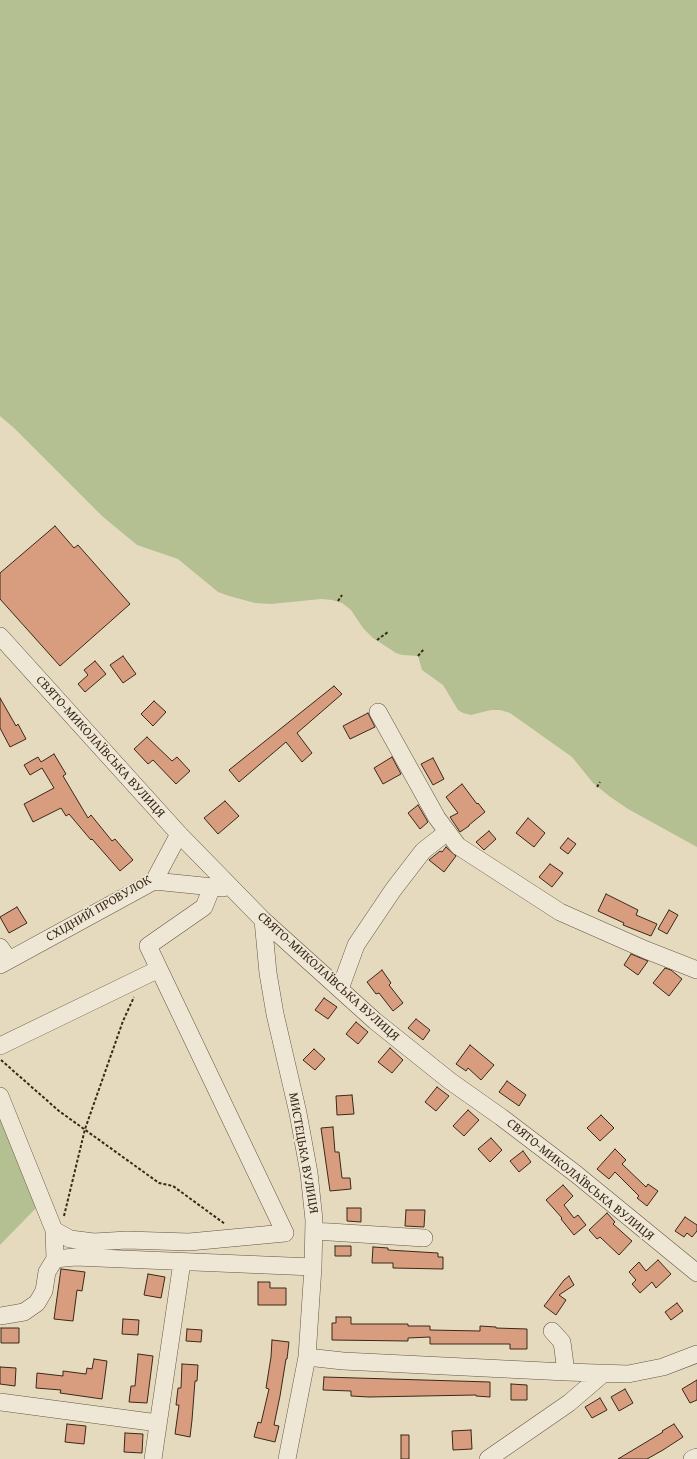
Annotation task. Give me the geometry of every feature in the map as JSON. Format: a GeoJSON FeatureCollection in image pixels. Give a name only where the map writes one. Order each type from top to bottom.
{"type":"FeatureCollection","features":[{"type":"Feature","properties":{"kind":"street","name":"СВЯТО-МИКОЛАЇВСЬКА ВУЛИЦЯ"},"geometry":{"type":"LineString","coordinates":[[0,636],[179,834],[263,920],[375,1021],[445,1076],[502,1116],[576,1174],[697,1273]]}},
{"type":"Feature","properties":{"kind":"street"},"geometry":{"type":"LineString","coordinates":[[378,712],[437,818],[458,846],[560,912],[646,950],[697,970]]}},
{"type":"Feature","properties":{"kind":"street"},"geometry":{"type":"LineString","coordinates":[[340,989],[356,945],[392,890],[423,851],[447,832]]}},
{"type":"Feature","properties":{"kind":"street","name":"СХІДНИЙ ПРОВУЛОК"},"geometry":{"type":"LineString","coordinates":[[3,957],[154,881],[179,834]]}},
{"type":"Feature","properties":{"kind":"street"},"geometry":{"type":"LineString","coordinates":[[154,881],[232,889]]}},
{"type":"Feature","properties":{"kind":"street"},"geometry":{"type":"LineString","coordinates":[[57,1231],[70,1239],[94,1242],[127,1240],[189,1242],[285,1234],[148,946],[204,907],[212,887]]}},
{"type":"Feature","properties":{"kind":"street","name":"МИСТЕЦЬКА ВУЛИЦЯ"},"geometry":{"type":"LineString","coordinates":[[263,920],[268,973],[275,1014],[298,1113],[309,1173],[314,1220],[313,1267],[307,1357],[287,1459]]}},
{"type":"Feature","properties":{"kind":"street"},"geometry":{"type":"LineString","coordinates":[[0,1046],[158,969]]}},
{"type":"Feature","properties":{"kind":"street"},"geometry":{"type":"LineString","coordinates":[[0,1096],[57,1231],[55,1259],[47,1272],[44,1291],[37,1303],[24,1312],[0,1316]]}},
{"type":"Feature","properties":{"kind":"street"},"geometry":{"type":"LineString","coordinates":[[314,1231],[424,1238]]}},
{"type":"Feature","properties":{"kind":"street"},"geometry":{"type":"LineString","coordinates":[[55,1259],[75,1257],[313,1267]]}},
{"type":"Feature","properties":{"kind":"street"},"geometry":{"type":"LineString","coordinates":[[153,1459],[182,1262]]}},
{"type":"Feature","properties":{"kind":"street"},"geometry":{"type":"LineString","coordinates":[[552,1331],[562,1342],[566,1372]]}},
{"type":"Feature","properties":{"kind":"street"},"geometry":{"type":"LineString","coordinates":[[307,1357],[343,1361],[628,1374],[663,1367],[697,1354]]}},
{"type":"Feature","properties":{"kind":"street"},"geometry":{"type":"LineString","coordinates":[[488,1459],[569,1403],[604,1373]]}},
{"type":"Feature","properties":{"kind":"street"},"geometry":{"type":"LineString","coordinates":[[0,1402],[158,1423]]}},
{"type":"Feature","properties":{"kind":"street"},"geometry":{"type":"LineString","coordinates":[[692,1459],[697,1457]]}},
{"type":"Feature","properties":{"kind":"path"},"geometry":{"type":"LineString","coordinates":[[338,601],[342,595]]}},
{"type":"Feature","properties":{"kind":"path"},"geometry":{"type":"LineString","coordinates":[[377,640],[388,632]]}},
{"type":"Feature","properties":{"kind":"path"},"geometry":{"type":"LineString","coordinates":[[418,656],[424,649]]}},
{"type":"Feature","properties":{"kind":"path"},"geometry":{"type":"LineString","coordinates":[[597,786],[600,782]]}},
{"type":"Feature","properties":{"kind":"path"},"geometry":{"type":"LineString","coordinates":[[57,1231],[85,1129],[124,1021],[135,996]]}},
{"type":"Feature","properties":{"kind":"path"},"geometry":{"type":"LineString","coordinates":[[0,1059],[59,1111],[159,1183],[173,1186],[243,1237]]}},
{"type":"Feature","properties":{"kind":"green space"},"geometry":{"type":"Polygon","coordinates":[[[0,0],[697,0],[697,847],[628,809],[609,796],[593,783],[572,757],[510,713],[500,710],[491,710],[471,715],[458,710],[443,685],[422,670],[418,656],[396,653],[373,638],[363,628],[351,610],[342,603],[321,599],[271,604],[255,603],[229,596],[218,592],[178,559],[137,545],[102,516],[14,428],[0,416],[0,0]]]}},
{"type":"Feature","properties":{"kind":"green space"},"geometry":{"type":"Polygon","coordinates":[[[0,1106],[40,1204],[0,1245],[0,1106]]]}},
{"type":"Feature","properties":{"kind":"building"},"geometry":{"type":"Polygon","coordinates":[[[55,526],[74,548],[78,545],[130,604],[60,666],[0,599],[0,573],[55,526]]]}},
{"type":"Feature","properties":{"kind":"building"},"geometry":{"type":"Polygon","coordinates":[[[123,656],[136,674],[123,683],[110,665],[123,656]]]}},
{"type":"Feature","properties":{"kind":"building"},"geometry":{"type":"Polygon","coordinates":[[[95,661],[106,674],[85,692],[78,684],[88,675],[84,670],[95,661]]]}},
{"type":"Feature","properties":{"kind":"building"},"geometry":{"type":"Polygon","coordinates":[[[334,686],[342,694],[297,733],[312,753],[302,762],[286,742],[239,782],[229,770],[334,686]]]}},
{"type":"Feature","properties":{"kind":"building"},"geometry":{"type":"Polygon","coordinates":[[[0,698],[16,726],[18,724],[26,739],[10,747],[0,728],[0,698]]]}},
{"type":"Feature","properties":{"kind":"building"},"geometry":{"type":"Polygon","coordinates":[[[154,701],[166,712],[153,726],[141,714],[154,701]]]}},
{"type":"Feature","properties":{"kind":"building"},"geometry":{"type":"Polygon","coordinates":[[[368,713],[375,727],[350,739],[343,726],[368,713]]]}},
{"type":"Feature","properties":{"kind":"building"},"geometry":{"type":"Polygon","coordinates":[[[147,737],[172,761],[177,757],[190,771],[176,784],[153,760],[148,764],[134,749],[147,737]]]}},
{"type":"Feature","properties":{"kind":"building"},"geometry":{"type":"Polygon","coordinates":[[[54,754],[66,774],[63,776],[88,818],[91,815],[112,841],[115,839],[133,860],[120,871],[69,814],[66,816],[61,808],[33,822],[24,804],[54,788],[42,768],[30,775],[24,765],[38,757],[41,762],[54,754]]]}},
{"type":"Feature","properties":{"kind":"building"},"geometry":{"type":"Polygon","coordinates":[[[392,757],[401,774],[383,784],[374,768],[392,757]]]}},
{"type":"Feature","properties":{"kind":"building"},"geometry":{"type":"Polygon","coordinates":[[[433,758],[444,779],[433,785],[421,764],[433,758]]]}},
{"type":"Feature","properties":{"kind":"building"},"geometry":{"type":"Polygon","coordinates":[[[462,784],[485,812],[460,832],[450,817],[458,813],[446,797],[462,784]]]}},
{"type":"Feature","properties":{"kind":"building"},"geometry":{"type":"Polygon","coordinates":[[[225,801],[239,816],[218,834],[204,818],[225,801]]]}},
{"type":"Feature","properties":{"kind":"building"},"geometry":{"type":"Polygon","coordinates":[[[418,805],[428,822],[420,829],[408,813],[418,805]]]}},
{"type":"Feature","properties":{"kind":"building"},"geometry":{"type":"Polygon","coordinates":[[[528,818],[545,833],[534,847],[516,833],[528,818]]]}},
{"type":"Feature","properties":{"kind":"building"},"geometry":{"type":"Polygon","coordinates":[[[489,831],[496,839],[484,850],[476,842],[489,831]]]}},
{"type":"Feature","properties":{"kind":"building"},"geometry":{"type":"Polygon","coordinates":[[[568,838],[576,844],[568,854],[560,848],[568,838]]]}},
{"type":"Feature","properties":{"kind":"building"},"geometry":{"type":"Polygon","coordinates":[[[446,847],[456,856],[444,872],[429,860],[440,851],[442,852],[446,847]]]}},
{"type":"Feature","properties":{"kind":"building"},"geometry":{"type":"Polygon","coordinates":[[[550,864],[563,873],[552,887],[539,877],[550,864]]]}},
{"type":"Feature","properties":{"kind":"building"},"geometry":{"type":"Polygon","coordinates":[[[606,894],[638,910],[636,915],[657,924],[651,936],[623,925],[624,923],[598,911],[606,894]]]}},
{"type":"Feature","properties":{"kind":"building"},"geometry":{"type":"Polygon","coordinates":[[[17,907],[27,923],[9,933],[0,917],[17,907]]]}},
{"type":"Feature","properties":{"kind":"building"},"geometry":{"type":"Polygon","coordinates":[[[669,910],[678,915],[667,934],[658,929],[669,910]]]}},
{"type":"Feature","properties":{"kind":"building"},"geometry":{"type":"Polygon","coordinates":[[[631,954],[648,961],[638,975],[624,965],[631,954]]]}},
{"type":"Feature","properties":{"kind":"building"},"geometry":{"type":"Polygon","coordinates":[[[665,968],[671,970],[682,979],[669,996],[653,983],[665,968]]]}},
{"type":"Feature","properties":{"kind":"building"},"geometry":{"type":"Polygon","coordinates":[[[382,970],[391,983],[389,985],[403,1003],[393,1011],[379,993],[376,994],[367,982],[382,970]]]}},
{"type":"Feature","properties":{"kind":"building"},"geometry":{"type":"Polygon","coordinates":[[[324,998],[337,1007],[328,1019],[315,1010],[324,998]]]}},
{"type":"Feature","properties":{"kind":"building"},"geometry":{"type":"Polygon","coordinates":[[[416,1019],[430,1030],[423,1040],[408,1028],[416,1019]]]}},
{"type":"Feature","properties":{"kind":"building"},"geometry":{"type":"Polygon","coordinates":[[[356,1022],[368,1032],[358,1044],[346,1034],[356,1022]]]}},
{"type":"Feature","properties":{"kind":"building"},"geometry":{"type":"Polygon","coordinates":[[[470,1045],[494,1065],[481,1080],[468,1068],[466,1071],[456,1064],[470,1045]]]}},
{"type":"Feature","properties":{"kind":"building"},"geometry":{"type":"Polygon","coordinates":[[[390,1048],[403,1060],[392,1073],[378,1062],[390,1048]]]}},
{"type":"Feature","properties":{"kind":"building"},"geometry":{"type":"Polygon","coordinates":[[[314,1049],[325,1059],[315,1070],[303,1060],[314,1049]]]}},
{"type":"Feature","properties":{"kind":"building"},"geometry":{"type":"Polygon","coordinates":[[[507,1081],[526,1095],[519,1106],[499,1092],[507,1081]]]}},
{"type":"Feature","properties":{"kind":"building"},"geometry":{"type":"Polygon","coordinates":[[[437,1087],[449,1096],[436,1111],[425,1102],[437,1087]]]}},
{"type":"Feature","properties":{"kind":"building"},"geometry":{"type":"Polygon","coordinates":[[[352,1095],[354,1114],[337,1115],[336,1096],[352,1095]]]}},
{"type":"Feature","properties":{"kind":"building"},"geometry":{"type":"Polygon","coordinates":[[[468,1110],[479,1120],[464,1136],[453,1126],[468,1110]]]}},
{"type":"Feature","properties":{"kind":"building"},"geometry":{"type":"Polygon","coordinates":[[[601,1115],[614,1128],[600,1141],[587,1128],[601,1115]]]}},
{"type":"Feature","properties":{"kind":"building"},"geometry":{"type":"Polygon","coordinates":[[[333,1127],[335,1152],[339,1152],[342,1178],[350,1178],[351,1189],[330,1191],[321,1128],[333,1127]]]}},
{"type":"Feature","properties":{"kind":"building"},"geometry":{"type":"Polygon","coordinates":[[[491,1138],[502,1150],[490,1162],[478,1149],[491,1138]]]}},
{"type":"Feature","properties":{"kind":"building"},"geometry":{"type":"Polygon","coordinates":[[[615,1149],[626,1160],[622,1164],[646,1187],[648,1184],[658,1191],[647,1206],[637,1198],[639,1196],[615,1172],[609,1179],[597,1169],[615,1149]]]}},
{"type":"Feature","properties":{"kind":"building"},"geometry":{"type":"Polygon","coordinates":[[[523,1151],[531,1162],[519,1172],[510,1161],[523,1151]]]}},
{"type":"Feature","properties":{"kind":"building"},"geometry":{"type":"Polygon","coordinates":[[[563,1185],[573,1196],[564,1205],[574,1218],[578,1215],[586,1225],[574,1235],[561,1219],[562,1218],[546,1200],[563,1185]]]}},
{"type":"Feature","properties":{"kind":"building"},"geometry":{"type":"Polygon","coordinates":[[[347,1208],[361,1208],[361,1222],[347,1221],[347,1208]]]}},
{"type":"Feature","properties":{"kind":"building"},"geometry":{"type":"Polygon","coordinates":[[[406,1210],[425,1210],[424,1227],[405,1226],[406,1210]]]}},
{"type":"Feature","properties":{"kind":"building"},"geometry":{"type":"Polygon","coordinates":[[[607,1213],[615,1222],[613,1224],[632,1241],[619,1255],[600,1237],[597,1239],[589,1230],[607,1213]]]}},
{"type":"Feature","properties":{"kind":"building"},"geometry":{"type":"Polygon","coordinates":[[[685,1217],[697,1225],[697,1231],[692,1237],[687,1233],[684,1237],[675,1231],[685,1217]]]}},
{"type":"Feature","properties":{"kind":"building"},"geometry":{"type":"Polygon","coordinates":[[[335,1246],[351,1246],[351,1256],[335,1256],[335,1246]]]}},
{"type":"Feature","properties":{"kind":"building"},"geometry":{"type":"Polygon","coordinates":[[[373,1247],[388,1248],[388,1250],[438,1253],[438,1257],[443,1257],[443,1269],[393,1268],[393,1263],[372,1263],[373,1247]]]}},
{"type":"Feature","properties":{"kind":"building"},"geometry":{"type":"Polygon","coordinates":[[[658,1260],[671,1274],[656,1288],[652,1282],[640,1293],[632,1284],[636,1280],[629,1272],[639,1262],[646,1271],[658,1260]]]}},
{"type":"Feature","properties":{"kind":"building"},"geometry":{"type":"Polygon","coordinates":[[[61,1269],[85,1272],[82,1291],[77,1290],[73,1321],[54,1319],[61,1269]]]}},
{"type":"Feature","properties":{"kind":"building"},"geometry":{"type":"Polygon","coordinates":[[[148,1274],[165,1277],[161,1298],[144,1295],[148,1274]]]}},
{"type":"Feature","properties":{"kind":"building"},"geometry":{"type":"Polygon","coordinates":[[[569,1276],[574,1285],[559,1295],[566,1300],[556,1315],[544,1306],[564,1280],[569,1276]]]}},
{"type":"Feature","properties":{"kind":"building"},"geometry":{"type":"Polygon","coordinates":[[[258,1282],[270,1282],[270,1288],[286,1288],[286,1305],[258,1305],[258,1282]]]}},
{"type":"Feature","properties":{"kind":"building"},"geometry":{"type":"Polygon","coordinates":[[[677,1303],[683,1311],[671,1320],[665,1312],[677,1303]]]}},
{"type":"Feature","properties":{"kind":"building"},"geometry":{"type":"Polygon","coordinates":[[[336,1317],[351,1317],[351,1324],[408,1324],[408,1326],[430,1326],[430,1330],[480,1331],[480,1326],[527,1329],[527,1349],[510,1349],[510,1344],[430,1344],[430,1337],[408,1338],[408,1341],[332,1340],[332,1323],[336,1323],[336,1317]]]}},
{"type":"Feature","properties":{"kind":"building"},"geometry":{"type":"Polygon","coordinates":[[[123,1319],[139,1320],[138,1335],[122,1334],[123,1319]]]}},
{"type":"Feature","properties":{"kind":"building"},"geometry":{"type":"Polygon","coordinates":[[[1,1328],[19,1328],[19,1343],[1,1343],[1,1328]]]}},
{"type":"Feature","properties":{"kind":"building"},"geometry":{"type":"Polygon","coordinates":[[[187,1329],[202,1330],[201,1342],[186,1341],[187,1329]]]}},
{"type":"Feature","properties":{"kind":"building"},"geometry":{"type":"Polygon","coordinates":[[[272,1340],[289,1342],[274,1425],[279,1426],[275,1442],[254,1437],[258,1422],[261,1423],[269,1389],[266,1388],[272,1340]]]}},
{"type":"Feature","properties":{"kind":"building"},"geometry":{"type":"Polygon","coordinates":[[[138,1354],[153,1356],[147,1403],[129,1402],[131,1386],[135,1386],[138,1354]]]}},
{"type":"Feature","properties":{"kind":"building"},"geometry":{"type":"Polygon","coordinates":[[[94,1359],[107,1361],[102,1399],[60,1393],[61,1390],[36,1388],[37,1373],[63,1376],[63,1371],[86,1374],[87,1368],[92,1369],[94,1359]]]}},
{"type":"Feature","properties":{"kind":"building"},"geometry":{"type":"Polygon","coordinates":[[[182,1364],[198,1365],[197,1381],[195,1381],[190,1437],[175,1434],[179,1405],[176,1405],[178,1388],[181,1388],[182,1364]]]}},
{"type":"Feature","properties":{"kind":"building"},"geometry":{"type":"Polygon","coordinates":[[[0,1367],[16,1368],[15,1386],[0,1384],[0,1367]]]}},
{"type":"Feature","properties":{"kind":"building"},"geometry":{"type":"Polygon","coordinates":[[[324,1377],[490,1382],[490,1397],[476,1395],[351,1396],[351,1391],[323,1390],[324,1377]]]}},
{"type":"Feature","properties":{"kind":"building"},"geometry":{"type":"Polygon","coordinates":[[[697,1380],[697,1400],[690,1403],[682,1389],[697,1380]]]}},
{"type":"Feature","properties":{"kind":"building"},"geometry":{"type":"Polygon","coordinates":[[[511,1384],[527,1385],[527,1400],[511,1400],[511,1384]]]}},
{"type":"Feature","properties":{"kind":"building"},"geometry":{"type":"Polygon","coordinates":[[[625,1389],[633,1403],[619,1411],[611,1397],[625,1389]]]}},
{"type":"Feature","properties":{"kind":"building"},"geometry":{"type":"Polygon","coordinates":[[[600,1398],[607,1410],[592,1418],[585,1407],[600,1398]]]}},
{"type":"Feature","properties":{"kind":"building"},"geometry":{"type":"Polygon","coordinates":[[[67,1424],[86,1426],[84,1444],[65,1442],[67,1424]]]}},
{"type":"Feature","properties":{"kind":"building"},"geometry":{"type":"Polygon","coordinates":[[[674,1424],[683,1437],[663,1450],[647,1459],[618,1459],[663,1432],[662,1431],[674,1424]]]}},
{"type":"Feature","properties":{"kind":"building"},"geometry":{"type":"Polygon","coordinates":[[[471,1430],[472,1449],[453,1450],[452,1431],[471,1430]]]}},
{"type":"Feature","properties":{"kind":"building"},"geometry":{"type":"Polygon","coordinates":[[[125,1433],[143,1434],[142,1453],[124,1452],[125,1433]]]}},
{"type":"Feature","properties":{"kind":"building"},"geometry":{"type":"Polygon","coordinates":[[[401,1435],[409,1435],[409,1459],[401,1459],[401,1435]]]}}]}
